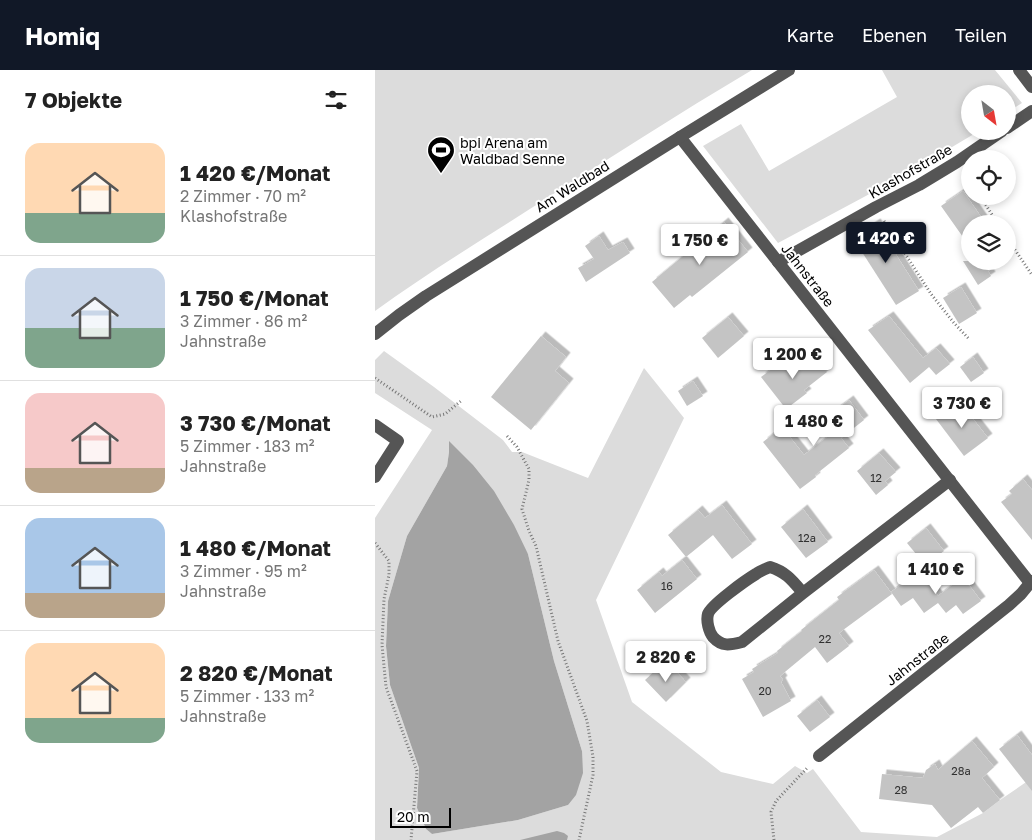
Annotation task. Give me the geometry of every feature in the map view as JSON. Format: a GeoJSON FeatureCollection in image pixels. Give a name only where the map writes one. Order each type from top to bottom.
{"type":"FeatureCollection","features":[{"type":"Feature","properties":{"kind":"street","name":"Am Waldbad"},"geometry":{"type":"LineString","coordinates":[[375,334],[426,296],[789,70]]}},
{"type":"Feature","properties":{"kind":"street"},"geometry":{"type":"LineString","coordinates":[[1019,70],[1032,87]]}},
{"type":"Feature","properties":{"kind":"street"},"geometry":{"type":"LineString","coordinates":[[1016,122],[1032,111]]}},
{"type":"Feature","properties":{"kind":"street","name":"Jahnstraße"},"geometry":{"type":"LineString","coordinates":[[680,137],[1031,582],[1009,606],[819,756]]}},
{"type":"Feature","properties":{"kind":"street","name":"Klashofstraße"},"geometry":{"type":"LineString","coordinates":[[778,262],[919,185],[950,167],[989,140]]}},
{"type":"Feature","properties":{"kind":"street"},"geometry":{"type":"LineString","coordinates":[[375,426],[398,441],[375,476]]}},
{"type":"Feature","properties":{"kind":"street"},"geometry":{"type":"LineString","coordinates":[[803,593],[781,570],[769,567],[757,573],[715,605],[708,614],[712,635],[719,642],[730,645],[742,642],[949,480]]}},
{"type":"Feature","properties":{"kind":"path"},"geometry":{"type":"LineString","coordinates":[[876,207],[931,294],[954,323],[969,338]]}},
{"type":"Feature","properties":{"kind":"path"},"geometry":{"type":"LineString","coordinates":[[1016,251],[1032,275]]}},
{"type":"Feature","properties":{"kind":"path"},"geometry":{"type":"LineString","coordinates":[[375,378],[432,417],[445,414],[461,400]]}},
{"type":"Feature","properties":{"kind":"path"},"geometry":{"type":"LineString","coordinates":[[507,436],[517,447],[529,468],[529,480],[522,509],[529,531],[537,546],[558,641],[587,722],[593,757],[593,775],[579,840]]}},
{"type":"Feature","properties":{"kind":"path"},"geometry":{"type":"LineString","coordinates":[[375,542],[389,561],[389,575],[384,599],[382,645],[386,687],[417,771],[411,840]]}},
{"type":"Feature","properties":{"kind":"path"},"geometry":{"type":"LineString","coordinates":[[774,840],[771,812],[776,801],[819,756]]}},
{"type":"Feature","properties":{"kind":"shaded area","name":"bpi Arena am Waldbad Senne"},"geometry":{"type":"Polygon","coordinates":[[[375,70],[752,70],[642,137],[473,245],[375,311],[375,70]]]}},
{"type":"Feature","properties":{"kind":"shaded area"},"geometry":{"type":"Polygon","coordinates":[[[882,70],[995,70],[1007,85],[961,85],[961,140],[964,140],[905,175],[778,243],[703,146],[741,124],[769,171],[897,97],[882,70]]]}},
{"type":"Feature","properties":{"kind":"shaded area"},"geometry":{"type":"Polygon","coordinates":[[[1016,96],[1022,103],[1016,107],[1016,96]]]}},
{"type":"Feature","properties":{"kind":"shaded area"},"geometry":{"type":"Polygon","coordinates":[[[384,351],[503,440],[512,452],[522,452],[588,478],[644,368],[684,418],[596,600],[632,702],[721,772],[773,784],[795,766],[807,773],[813,769],[861,832],[937,837],[983,813],[1032,778],[1032,840],[567,840],[567,836],[520,840],[375,840],[375,518],[432,430],[375,393],[375,360],[384,351]],[[449,442],[447,466],[407,536],[388,601],[386,646],[390,685],[419,768],[417,808],[426,829],[432,834],[518,820],[568,805],[582,751],[554,661],[528,554],[449,442]]]}},
{"type":"Feature","properties":{"kind":"shaded area"},"geometry":{"type":"Polygon","coordinates":[[[449,441],[473,465],[494,491],[528,554],[554,661],[582,751],[583,773],[576,795],[568,805],[518,820],[432,834],[426,829],[417,808],[419,768],[390,685],[386,646],[388,601],[407,536],[447,466],[449,441]]]}},
{"type":"Feature","properties":{"kind":"shaded area"},"geometry":{"type":"Polygon","coordinates":[[[557,831],[568,836],[567,840],[520,840],[557,831]]]}},
{"type":"Feature","properties":{"kind":"building"},"geometry":{"type":"Polygon","coordinates":[[[961,192],[961,205],[973,205],[980,215],[961,215],[961,234],[941,206],[961,192]]]}},
{"type":"Feature","properties":{"kind":"building"},"geometry":{"type":"Polygon","coordinates":[[[724,222],[748,252],[692,297],[690,295],[674,308],[652,282],[724,222]]]}},
{"type":"Feature","properties":{"kind":"building"},"geometry":{"type":"Polygon","coordinates":[[[876,223],[919,291],[896,305],[853,238],[876,223]]]}},
{"type":"Feature","properties":{"kind":"building"},"geometry":{"type":"Polygon","coordinates":[[[599,236],[608,250],[623,242],[630,253],[586,282],[578,268],[594,259],[585,246],[599,236]]]}},
{"type":"Feature","properties":{"kind":"building"},"geometry":{"type":"Polygon","coordinates":[[[969,270],[990,270],[988,271],[991,276],[978,285],[969,270]]]}},
{"type":"Feature","properties":{"kind":"building"},"geometry":{"type":"Polygon","coordinates":[[[961,287],[977,313],[959,324],[943,298],[961,287]]]}},
{"type":"Feature","properties":{"kind":"building"},"geometry":{"type":"Polygon","coordinates":[[[889,316],[923,358],[936,348],[950,364],[936,375],[929,367],[910,383],[868,330],[889,316]]]}},
{"type":"Feature","properties":{"kind":"building"},"geometry":{"type":"Polygon","coordinates":[[[728,317],[744,336],[718,358],[702,338],[728,317]]]}},
{"type":"Feature","properties":{"kind":"building"},"geometry":{"type":"Polygon","coordinates":[[[541,336],[566,357],[555,371],[569,383],[531,430],[491,397],[541,336]]]}},
{"type":"Feature","properties":{"kind":"building"},"geometry":{"type":"Polygon","coordinates":[[[812,353],[827,372],[804,390],[807,393],[786,409],[761,377],[784,360],[791,370],[812,353]]]}},
{"type":"Feature","properties":{"kind":"building"},"geometry":{"type":"Polygon","coordinates":[[[973,357],[984,373],[971,382],[960,367],[973,357]]]}},
{"type":"Feature","properties":{"kind":"building"},"geometry":{"type":"Polygon","coordinates":[[[693,381],[703,396],[687,406],[678,391],[693,381]]]}},
{"type":"Feature","properties":{"kind":"building"},"geometry":{"type":"Polygon","coordinates":[[[849,400],[864,420],[841,438],[849,448],[800,489],[763,442],[782,427],[804,455],[835,431],[825,418],[849,400]]]}},
{"type":"Feature","properties":{"kind":"building"},"geometry":{"type":"Polygon","coordinates":[[[959,401],[988,438],[964,456],[936,419],[959,401]]]}},
{"type":"Feature","properties":{"kind":"building"},"geometry":{"type":"Polygon","coordinates":[[[879,453],[896,472],[885,481],[888,485],[876,495],[857,471],[879,453]]]}},
{"type":"Feature","properties":{"kind":"building"},"geometry":{"type":"Polygon","coordinates":[[[1023,479],[1032,490],[1032,540],[1001,502],[1012,494],[1009,491],[1023,479]]]}},
{"type":"Feature","properties":{"kind":"building"},"geometry":{"type":"Polygon","coordinates":[[[722,505],[752,544],[732,559],[713,535],[686,557],[668,535],[698,510],[705,518],[722,505]]]}},
{"type":"Feature","properties":{"kind":"building"},"geometry":{"type":"Polygon","coordinates":[[[803,509],[828,542],[806,558],[781,527],[803,509]]]}},
{"type":"Feature","properties":{"kind":"building"},"geometry":{"type":"Polygon","coordinates":[[[926,528],[944,551],[925,565],[907,543],[926,528]]]}},
{"type":"Feature","properties":{"kind":"building"},"geometry":{"type":"Polygon","coordinates":[[[682,560],[697,579],[655,613],[637,590],[659,572],[662,576],[682,560]]]}},
{"type":"Feature","properties":{"kind":"building"},"geometry":{"type":"Polygon","coordinates":[[[874,570],[892,594],[839,633],[849,646],[827,663],[815,647],[780,676],[783,680],[781,682],[791,701],[763,717],[742,679],[754,672],[752,669],[778,653],[777,651],[801,630],[839,600],[837,597],[874,570]]]}},
{"type":"Feature","properties":{"kind":"building"},"geometry":{"type":"Polygon","coordinates":[[[920,571],[938,596],[963,577],[981,601],[963,614],[956,605],[946,613],[938,603],[924,613],[913,598],[901,606],[891,592],[920,571]]]}},
{"type":"Feature","properties":{"kind":"building"},"geometry":{"type":"Polygon","coordinates":[[[670,665],[686,682],[666,702],[645,680],[656,670],[660,674],[670,665]]]}},
{"type":"Feature","properties":{"kind":"building"},"geometry":{"type":"Polygon","coordinates":[[[817,700],[830,717],[810,732],[797,716],[817,700]]]}},
{"type":"Feature","properties":{"kind":"building"},"geometry":{"type":"Polygon","coordinates":[[[1017,735],[1032,755],[1032,791],[999,749],[1017,735]]]}},
{"type":"Feature","properties":{"kind":"building"},"geometry":{"type":"Polygon","coordinates":[[[972,741],[994,767],[982,778],[1000,800],[983,813],[978,807],[951,828],[932,805],[879,799],[882,774],[923,778],[926,770],[935,764],[938,770],[972,741]]]}},
{"type":"Feature","properties":{"kind":"place","name":"bpi Arena am Waldbad Senne"},"geometry":{"type":"Point","coordinates":[441,174]}}]}
